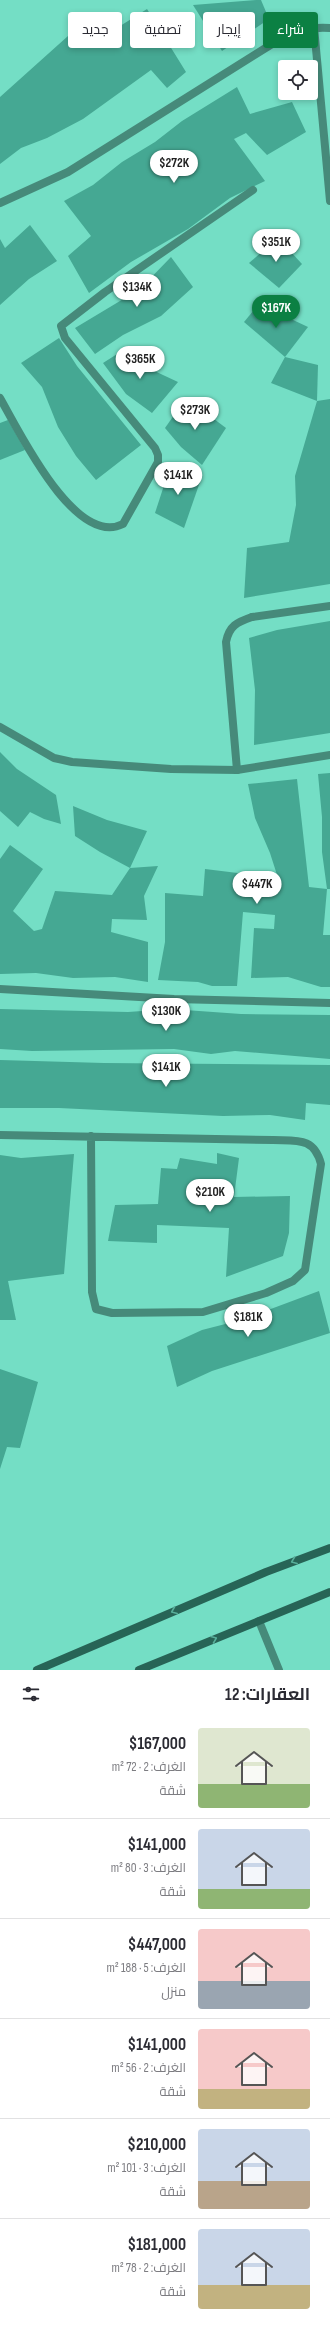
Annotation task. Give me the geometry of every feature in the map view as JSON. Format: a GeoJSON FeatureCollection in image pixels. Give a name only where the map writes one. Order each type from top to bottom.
{"type":"FeatureCollection","features":[{"type":"Feature","properties":{"kind":"main road"},"geometry":{"type":"LineString","coordinates":[[36,1670],[266,1572],[330,1548]]}},
{"type":"Feature","properties":{"kind":"main road"},"geometry":{"type":"LineString","coordinates":[[139,1670],[330,1592]]}},
{"type":"Feature","properties":{"kind":"street"},"geometry":{"type":"LineString","coordinates":[[318,26],[330,28]]}},
{"type":"Feature","properties":{"kind":"street"},"geometry":{"type":"LineString","coordinates":[[0,203],[68,172],[266,48]]}},
{"type":"Feature","properties":{"kind":"street"},"geometry":{"type":"LineString","coordinates":[[316,48],[330,201]]}},
{"type":"Feature","properties":{"kind":"street"},"geometry":{"type":"LineString","coordinates":[[0,398],[58,494],[75,511],[96,524],[107,528],[123,524],[158,462],[158,455],[155,448],[65,338],[61,326],[105,292],[253,190]]}},
{"type":"Feature","properties":{"kind":"street"},"geometry":{"type":"LineString","coordinates":[[237,770],[226,642],[231,627],[237,622],[252,617],[330,606]]}},
{"type":"Feature","properties":{"kind":"street"},"geometry":{"type":"LineString","coordinates":[[0,727],[54,758],[72,762],[171,769],[237,770],[330,755]]}},
{"type":"Feature","properties":{"kind":"street"},"geometry":{"type":"LineString","coordinates":[[0,988],[174,999],[330,1003]]}},
{"type":"Feature","properties":{"kind":"street"},"geometry":{"type":"LineString","coordinates":[[0,1135],[91,1136],[273,1140],[295,1141],[312,1145],[318,1151],[321,1164],[305,1270],[293,1281],[266,1293],[203,1312],[112,1313],[96,1309],[92,1292],[91,1136]]}},
{"type":"Feature","properties":{"kind":"street"},"geometry":{"type":"LineString","coordinates":[[259,1621],[279,1670]]}},
{"type":"Feature","properties":{"kind":"building"},"geometry":{"type":"Polygon","coordinates":[[[261,0],[266,12],[263,12],[263,23],[255,29],[255,12],[203,12],[203,21],[193,5],[261,0]]]}},
{"type":"Feature","properties":{"kind":"building"},"geometry":{"type":"Polygon","coordinates":[[[130,20],[130,48],[171,48],[186,72],[167,88],[151,70],[83,119],[47,138],[21,148],[0,164],[0,97],[68,36],[68,48],[122,48],[122,25],[130,20]]]}},
{"type":"Feature","properties":{"kind":"building"},"geometry":{"type":"Polygon","coordinates":[[[237,87],[250,114],[292,102],[306,132],[267,155],[246,133],[234,139],[265,181],[230,198],[188,229],[131,262],[89,293],[68,256],[91,236],[64,201],[93,185],[122,162],[155,142],[182,121],[237,87]]]}},
{"type":"Feature","properties":{"kind":"building"},"geometry":{"type":"Polygon","coordinates":[[[30,225],[57,261],[29,279],[0,305],[0,239],[5,248],[30,225]]]}},
{"type":"Feature","properties":{"kind":"building"},"geometry":{"type":"Polygon","coordinates":[[[278,238],[302,264],[279,288],[249,263],[278,238]]]}},
{"type":"Feature","properties":{"kind":"building"},"geometry":{"type":"Polygon","coordinates":[[[171,257],[193,287],[161,316],[123,335],[95,354],[75,328],[140,289],[171,257]]]}},
{"type":"Feature","properties":{"kind":"building"},"geometry":{"type":"Polygon","coordinates":[[[259,304],[308,327],[285,357],[244,322],[259,304]]]}},
{"type":"Feature","properties":{"kind":"building"},"geometry":{"type":"Polygon","coordinates":[[[59,338],[77,366],[141,445],[96,480],[76,456],[58,427],[42,387],[21,363],[59,338]]]}},
{"type":"Feature","properties":{"kind":"building"},"geometry":{"type":"Polygon","coordinates":[[[125,349],[148,368],[178,382],[152,413],[126,394],[103,363],[125,349]]]}},
{"type":"Feature","properties":{"kind":"building"},"geometry":{"type":"Polygon","coordinates":[[[285,357],[318,365],[317,401],[271,383],[285,357]]]}},
{"type":"Feature","properties":{"kind":"building"},"geometry":{"type":"Polygon","coordinates":[[[186,398],[226,428],[202,465],[181,447],[165,428],[186,398]]]}},
{"type":"Feature","properties":{"kind":"building"},"geometry":{"type":"Polygon","coordinates":[[[330,399],[330,584],[244,598],[247,548],[289,542],[296,505],[295,476],[317,401],[330,399]]]}},
{"type":"Feature","properties":{"kind":"building"},"geometry":{"type":"Polygon","coordinates":[[[8,420],[25,450],[0,460],[0,423],[8,420]]]}},
{"type":"Feature","properties":{"kind":"building"},"geometry":{"type":"Polygon","coordinates":[[[171,464],[201,479],[184,528],[155,513],[171,464]]]}},
{"type":"Feature","properties":{"kind":"building"},"geometry":{"type":"Polygon","coordinates":[[[330,621],[330,733],[254,745],[255,690],[249,638],[277,630],[330,621]]]}},
{"type":"Feature","properties":{"kind":"building"},"geometry":{"type":"Polygon","coordinates":[[[0,752],[17,769],[56,795],[61,824],[44,819],[30,812],[18,827],[0,811],[0,752]]]}},
{"type":"Feature","properties":{"kind":"building"},"geometry":{"type":"Polygon","coordinates":[[[330,773],[330,889],[327,889],[322,852],[322,817],[318,774],[330,773]]]}},
{"type":"Feature","properties":{"kind":"building"},"geometry":{"type":"Polygon","coordinates":[[[297,779],[309,887],[327,889],[323,935],[330,935],[330,987],[321,987],[288,977],[251,978],[254,928],[274,929],[275,915],[243,912],[237,986],[212,986],[198,982],[158,980],[165,942],[165,893],[203,896],[205,869],[278,878],[270,853],[255,818],[248,784],[297,779]]]}},
{"type":"Feature","properties":{"kind":"building"},"geometry":{"type":"Polygon","coordinates":[[[73,806],[107,820],[147,831],[130,868],[100,852],[75,836],[73,806]]]}},
{"type":"Feature","properties":{"kind":"building"},"geometry":{"type":"Polygon","coordinates":[[[10,845],[43,869],[13,911],[34,931],[42,929],[55,891],[112,895],[130,868],[158,866],[144,896],[147,920],[112,919],[111,932],[148,942],[148,982],[115,977],[73,978],[36,973],[0,974],[0,859],[10,845]]]}},
{"type":"Feature","properties":{"kind":"building"},"geometry":{"type":"Polygon","coordinates":[[[0,1009],[128,1012],[171,1009],[241,1014],[330,1015],[330,1059],[235,1051],[211,1054],[174,1049],[32,1051],[0,1049],[0,1009]]]}},
{"type":"Feature","properties":{"kind":"building"},"geometry":{"type":"Polygon","coordinates":[[[0,1060],[104,1063],[330,1065],[330,1105],[306,1103],[305,1120],[270,1115],[223,1116],[59,1108],[0,1108],[0,1060]]]}},
{"type":"Feature","properties":{"kind":"building"},"geometry":{"type":"Polygon","coordinates":[[[217,1153],[239,1158],[234,1197],[290,1196],[289,1233],[283,1256],[226,1277],[229,1228],[157,1225],[157,1243],[108,1241],[115,1205],[158,1204],[161,1168],[177,1169],[180,1158],[217,1164],[217,1153]]]}},
{"type":"Feature","properties":{"kind":"building"},"geometry":{"type":"Polygon","coordinates":[[[74,1154],[64,1274],[8,1281],[16,1320],[0,1320],[0,1155],[21,1158],[74,1154]]]}},
{"type":"Feature","properties":{"kind":"building"},"geometry":{"type":"Polygon","coordinates":[[[319,1291],[330,1333],[212,1371],[177,1387],[167,1346],[202,1330],[241,1320],[319,1291]]]}},
{"type":"Feature","properties":{"kind":"building"},"geometry":{"type":"Polygon","coordinates":[[[0,1369],[38,1382],[20,1448],[7,1447],[0,1469],[0,1369]]]}}]}
